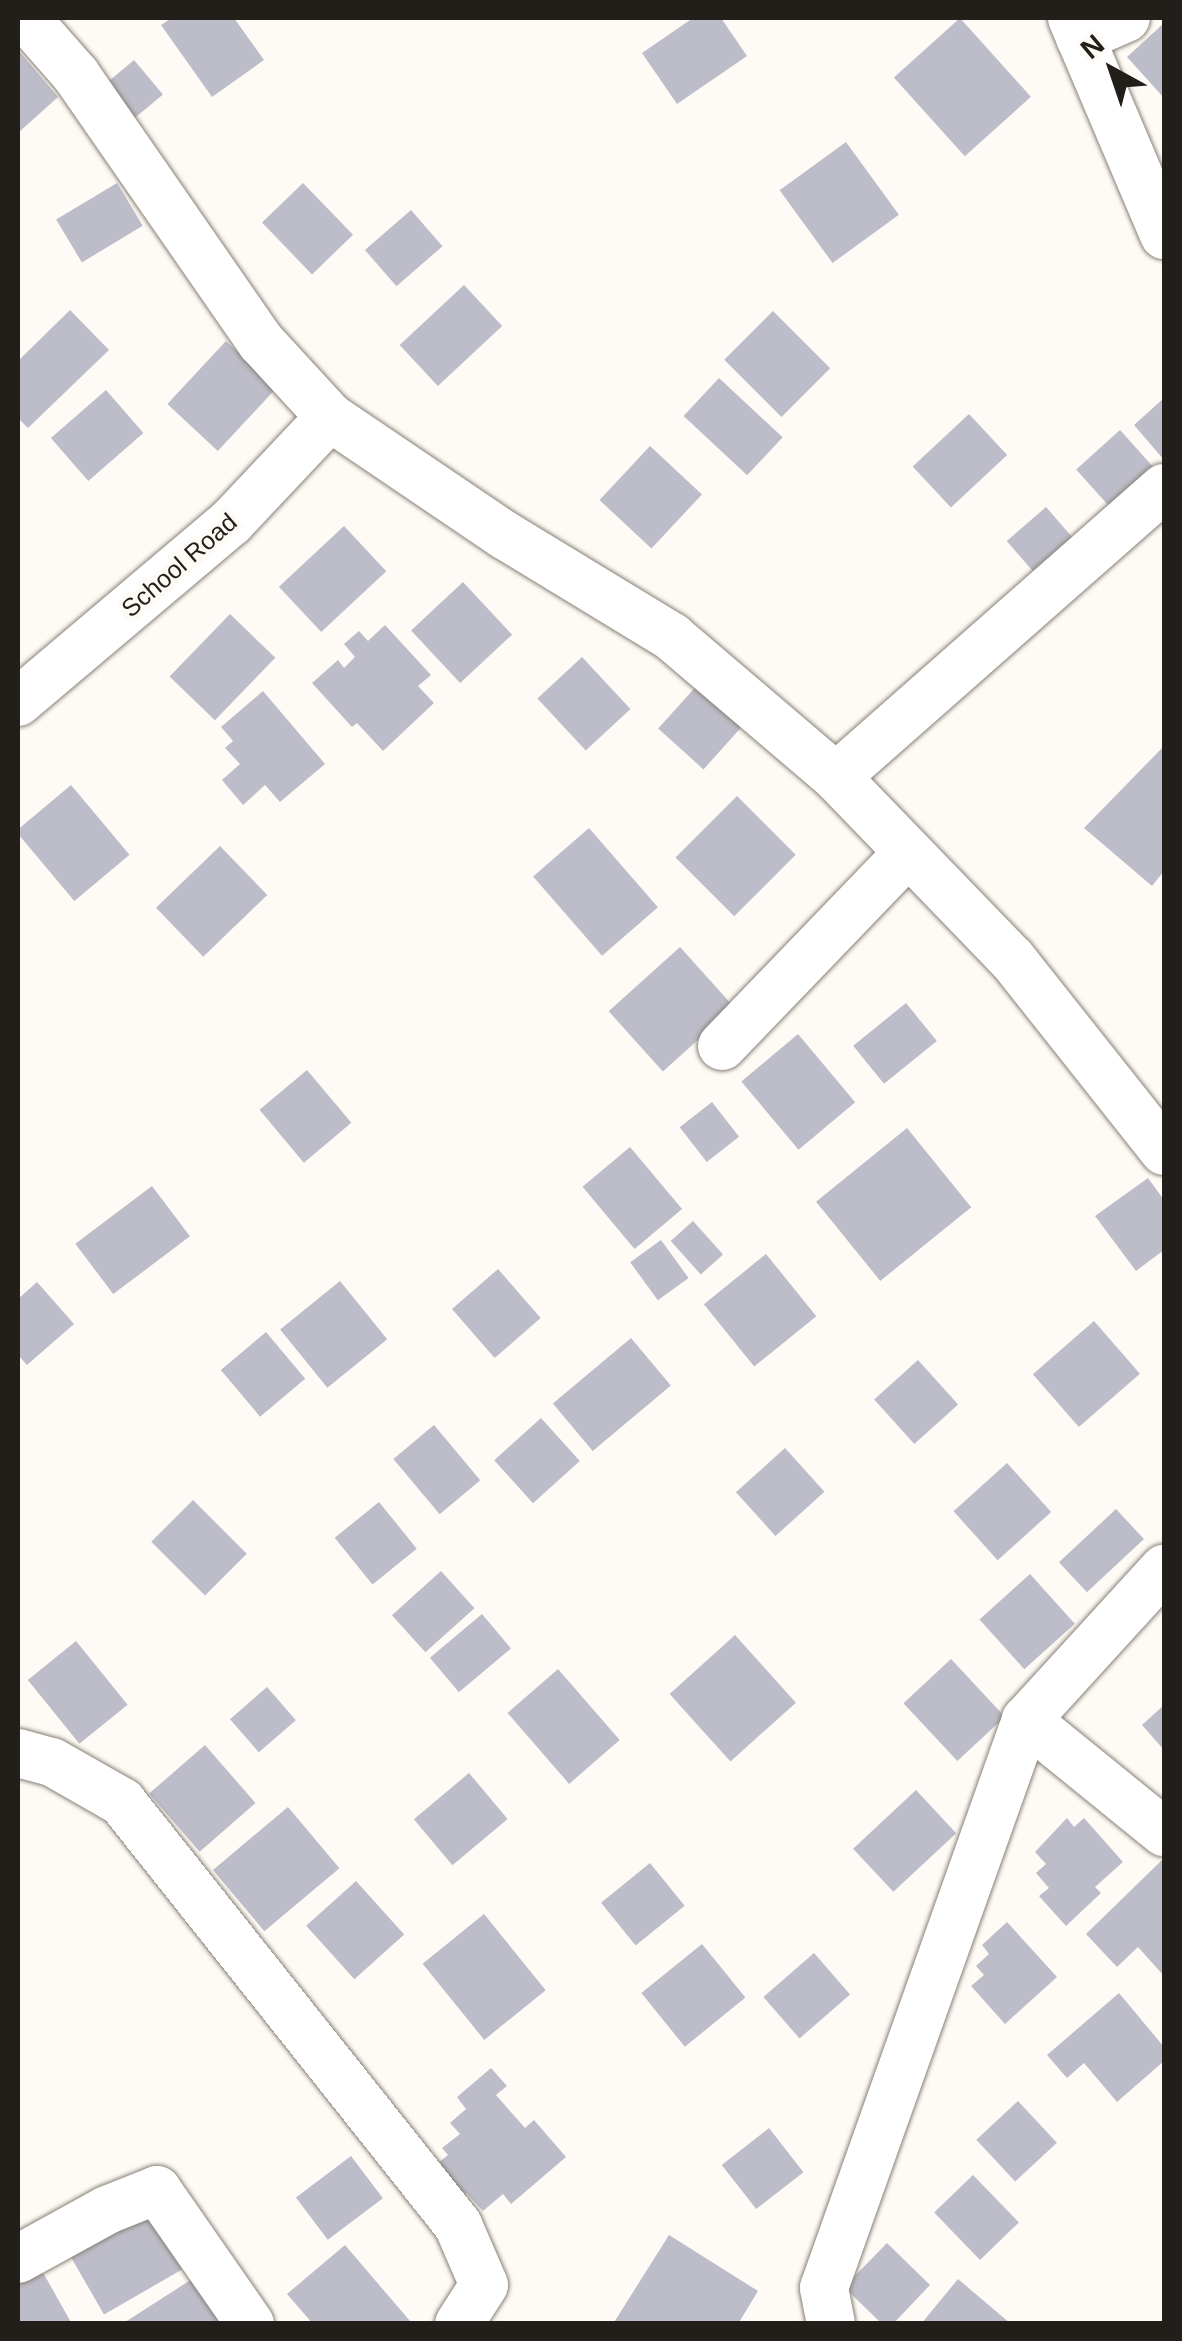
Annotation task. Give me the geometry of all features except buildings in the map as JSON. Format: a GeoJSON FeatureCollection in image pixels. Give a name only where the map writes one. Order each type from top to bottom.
{"type":"FeatureCollection","features":[{"type":"Feature","properties":{"kind":"street"},"geometry":{"type":"LineString","coordinates":[[26,18],[76,75],[262,342],[330,417],[506,536],[672,637],[836,776],[906,854],[1012,959],[1164,1151]]}},
{"type":"Feature","properties":{"kind":"street"},"geometry":{"type":"LineString","coordinates":[[1126,18],[1076,28],[1164,234]]}},
{"type":"Feature","properties":{"kind":"street","name":"School Road"},"geometry":{"type":"LineString","coordinates":[[18,702],[231,522],[330,417]]}},
{"type":"Feature","properties":{"kind":"street"},"geometry":{"type":"LineString","coordinates":[[836,776],[1164,488]]}},
{"type":"Feature","properties":{"kind":"street"},"geometry":{"type":"LineString","coordinates":[[722,1046],[906,854]]}},
{"type":"Feature","properties":{"kind":"street"},"geometry":{"type":"LineString","coordinates":[[831,2324],[824,2288],[1026,1720],[1164,1569]]}},
{"type":"Feature","properties":{"kind":"street"},"geometry":{"type":"LineString","coordinates":[[1026,1720],[1164,1832]]}},
{"type":"Feature","properties":{"kind":"street"},"geometry":{"type":"LineString","coordinates":[[18,1754],[52,1762],[122,1802],[458,2225],[484,2284],[459,2324]]}},
{"type":"Feature","properties":{"kind":"street"},"geometry":{"type":"LineString","coordinates":[[18,2258],[107,2210],[157,2190],[250,2324]]}}]}
